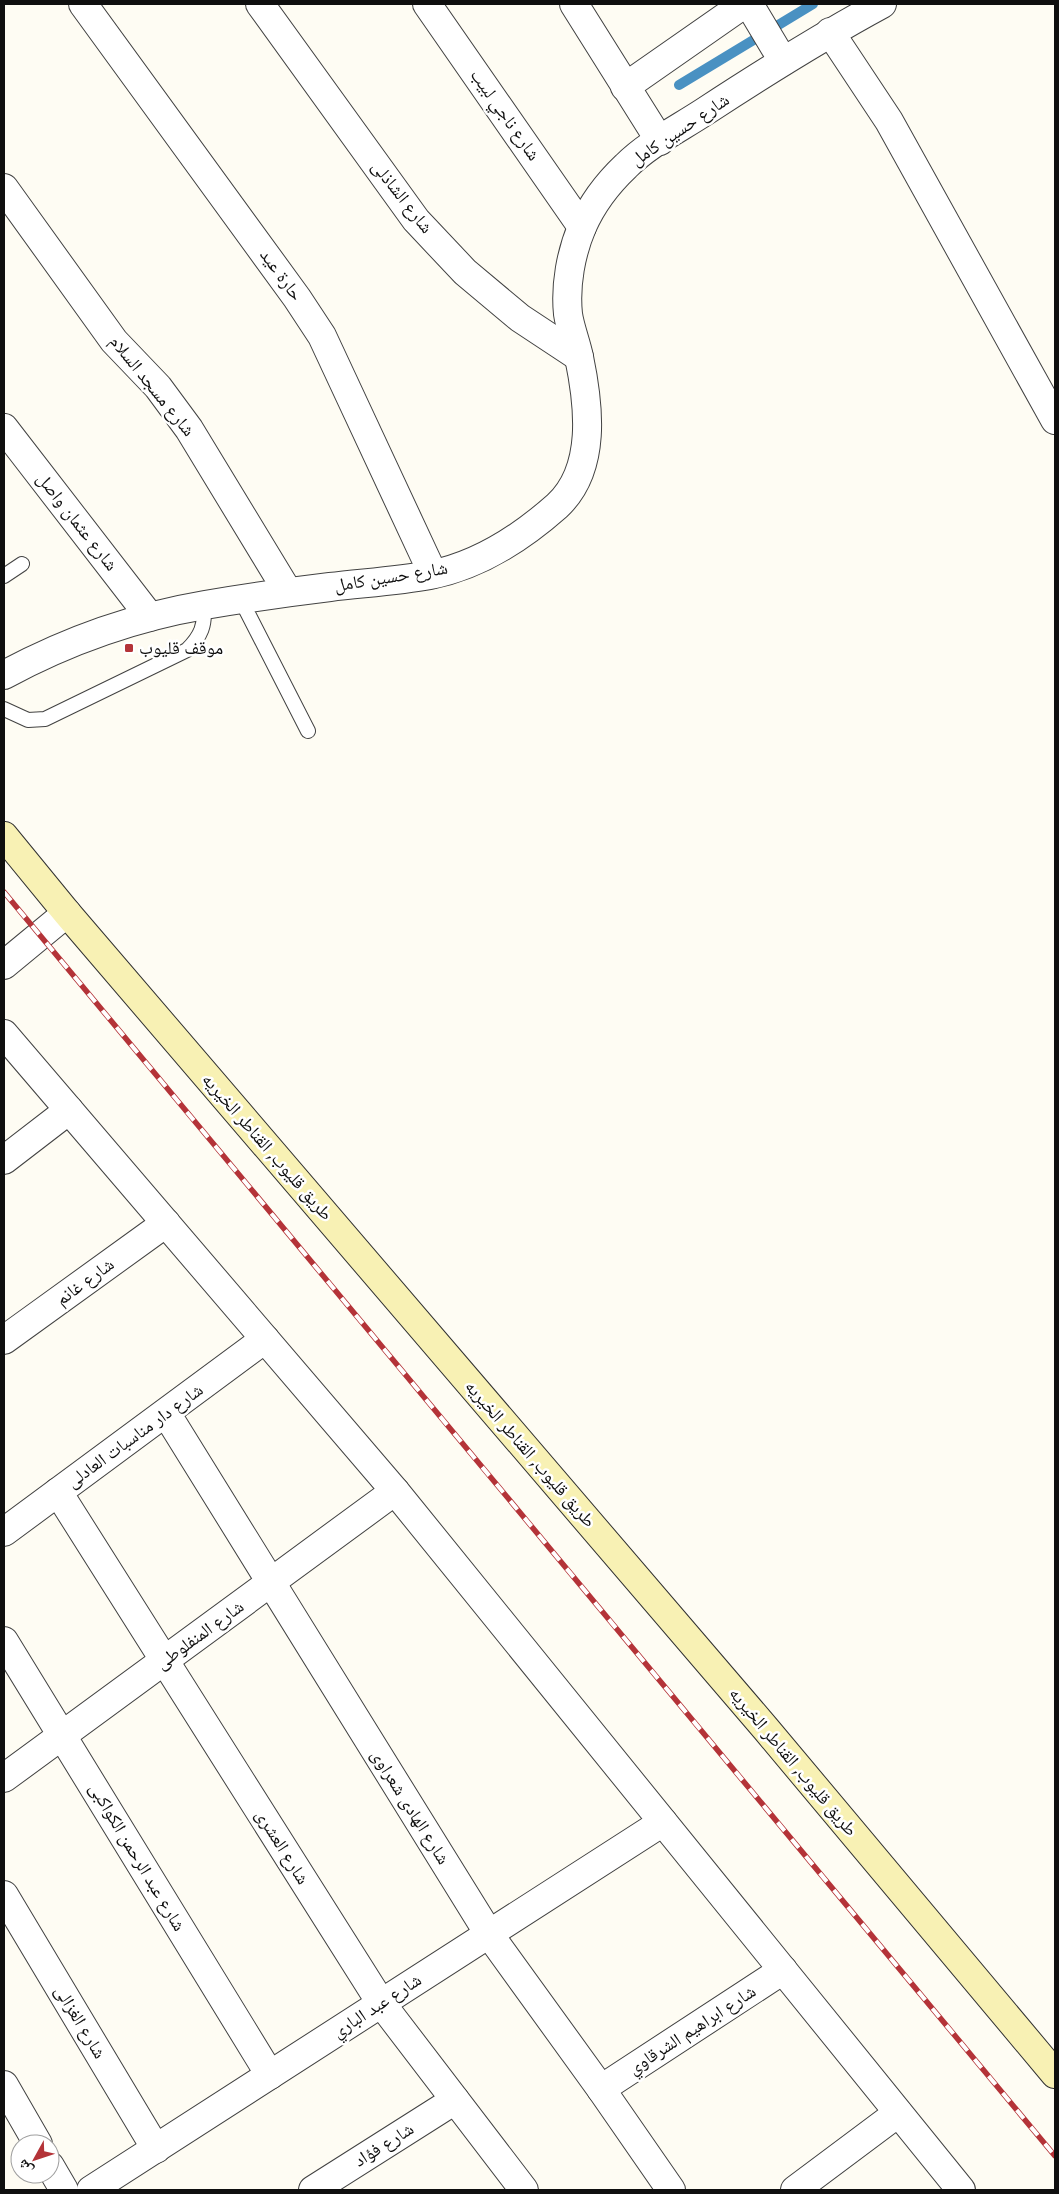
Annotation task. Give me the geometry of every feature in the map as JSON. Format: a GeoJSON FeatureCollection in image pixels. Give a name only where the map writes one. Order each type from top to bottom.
{"type":"FeatureCollection","features":[{"type":"Feature","properties":{"kind":"main road","name":"طريق قليوب, القناطر الخيريه"},"geometry":{"type":"LineString","coordinates":[[4,836],[67,913],[753,1714],[1055,2074]]}},
{"type":"Feature","properties":{"kind":"street","name":"حارة عيد"},"geometry":{"type":"LineString","coordinates":[[83,4],[297,298],[322,336],[433,574]]}},
{"type":"Feature","properties":{"kind":"street","name":"شارع الشاذلى"},"geometry":{"type":"LineString","coordinates":[[260,4],[416,220],[465,272],[492,295],[520,318],[579,357]]}},
{"type":"Feature","properties":{"kind":"street","name":"شارع ناجي لبيب"},"geometry":{"type":"LineString","coordinates":[[427,4],[582,227]]}},
{"type":"Feature","properties":{"kind":"street"},"geometry":{"type":"LineString","coordinates":[[574,4],[660,141]]}},
{"type":"Feature","properties":{"kind":"street"},"geometry":{"type":"LineString","coordinates":[[625,87],[744,4]]}},
{"type":"Feature","properties":{"kind":"street"},"geometry":{"type":"LineString","coordinates":[[749,4],[784,60]]}},
{"type":"Feature","properties":{"kind":"street","name":"شارع حسين كامل"},"geometry":{"type":"LineString","coordinates":[[4,675],[37,657],[92,634],[150,617],[203,605],[288,592],[433,574],[469,563],[503,546],[559,504],[578,476],[586,444],[588,413],[579,357],[568,314],[569,270],[582,227],[602,193],[628,164],[660,141],[784,60],[882,4]]}},
{"type":"Feature","properties":{"kind":"street"},"geometry":{"type":"LineString","coordinates":[[830,32],[889,121],[1055,420]]}},
{"type":"Feature","properties":{"kind":"street","name":"شارع مسجد السلام"},"geometry":{"type":"LineString","coordinates":[[4,188],[114,341],[158,388],[189,429],[288,592]]}},
{"type":"Feature","properties":{"kind":"street","name":"شارع عثمان واصل"},"geometry":{"type":"LineString","coordinates":[[4,428],[150,617]]}},
{"type":"Feature","properties":{"kind":"street"},"geometry":{"type":"LineString","coordinates":[[4,965],[67,913]]}},
{"type":"Feature","properties":{"kind":"street"},"geometry":{"type":"LineString","coordinates":[[4,1034],[396,1491],[961,2190]]}},
{"type":"Feature","properties":{"kind":"street"},"geometry":{"type":"LineString","coordinates":[[4,1160],[69,1110]]}},
{"type":"Feature","properties":{"kind":"street","name":"شارع غانم"},"geometry":{"type":"LineString","coordinates":[[4,1340],[166,1223]]}},
{"type":"Feature","properties":{"kind":"street","name":"شارع دار مناسبات العادلى"},"geometry":{"type":"LineString","coordinates":[[4,1532],[265,1339]]}},
{"type":"Feature","properties":{"kind":"street","name":"شارع الهادى شعراوى"},"geometry":{"type":"LineString","coordinates":[[166,1412],[489,1934],[671,2190]]}},
{"type":"Feature","properties":{"kind":"street","name":"شارع المنفلوطى"},"geometry":{"type":"LineString","coordinates":[[4,1778],[396,1491]]}},
{"type":"Feature","properties":{"kind":"street","name":"شارع العشرى"},"geometry":{"type":"LineString","coordinates":[[58,1492],[381,2003],[524,2190]]}},
{"type":"Feature","properties":{"kind":"street","name":"شارع عبد الرحمن الكواكبى"},"geometry":{"type":"LineString","coordinates":[[4,1640],[270,2075]]}},
{"type":"Feature","properties":{"kind":"street","name":"شارع عبد الباري"},"geometry":{"type":"LineString","coordinates":[[91,2190],[663,1822]]}},
{"type":"Feature","properties":{"kind":"street","name":"شارع الغزالى"},"geometry":{"type":"LineString","coordinates":[[4,1895],[156,2149]]}},
{"type":"Feature","properties":{"kind":"street","name":"شارع ابراهيم الشرقاوي"},"geometry":{"type":"LineString","coordinates":[[601,2089],[783,1970]]}},
{"type":"Feature","properties":{"kind":"street"},"geometry":{"type":"LineString","coordinates":[[4,2084],[32,2134]]}},
{"type":"Feature","properties":{"kind":"street","name":"شارع فؤاد"},"geometry":{"type":"LineString","coordinates":[[313,2190],[455,2100]]}},
{"type":"Feature","properties":{"kind":"street"},"geometry":{"type":"LineString","coordinates":[[796,2190],[898,2113]]}},
{"type":"Feature","properties":{"kind":"lane"},"geometry":{"type":"LineString","coordinates":[[4,576],[22,564]]}},
{"type":"Feature","properties":{"kind":"lane"},"geometry":{"type":"LineString","coordinates":[[241,600],[308,731]]}},
{"type":"Feature","properties":{"kind":"lane"},"geometry":{"type":"LineString","coordinates":[[4,709],[28,720],[45,720],[187,650],[202,630],[205,618],[203,605]]}},
{"type":"Feature","properties":{"kind":"waterway"},"geometry":{"type":"LineString","coordinates":[[679,85],[813,4]]}},
{"type":"Feature","properties":{"kind":"railway"},"geometry":{"type":"LineString","coordinates":[[4,892],[1055,2156]]}},
{"type":"Feature","properties":{"kind":"place","name":"موقف قليوب"},"geometry":{"type":"Point","coordinates":[129,648]}}]}
